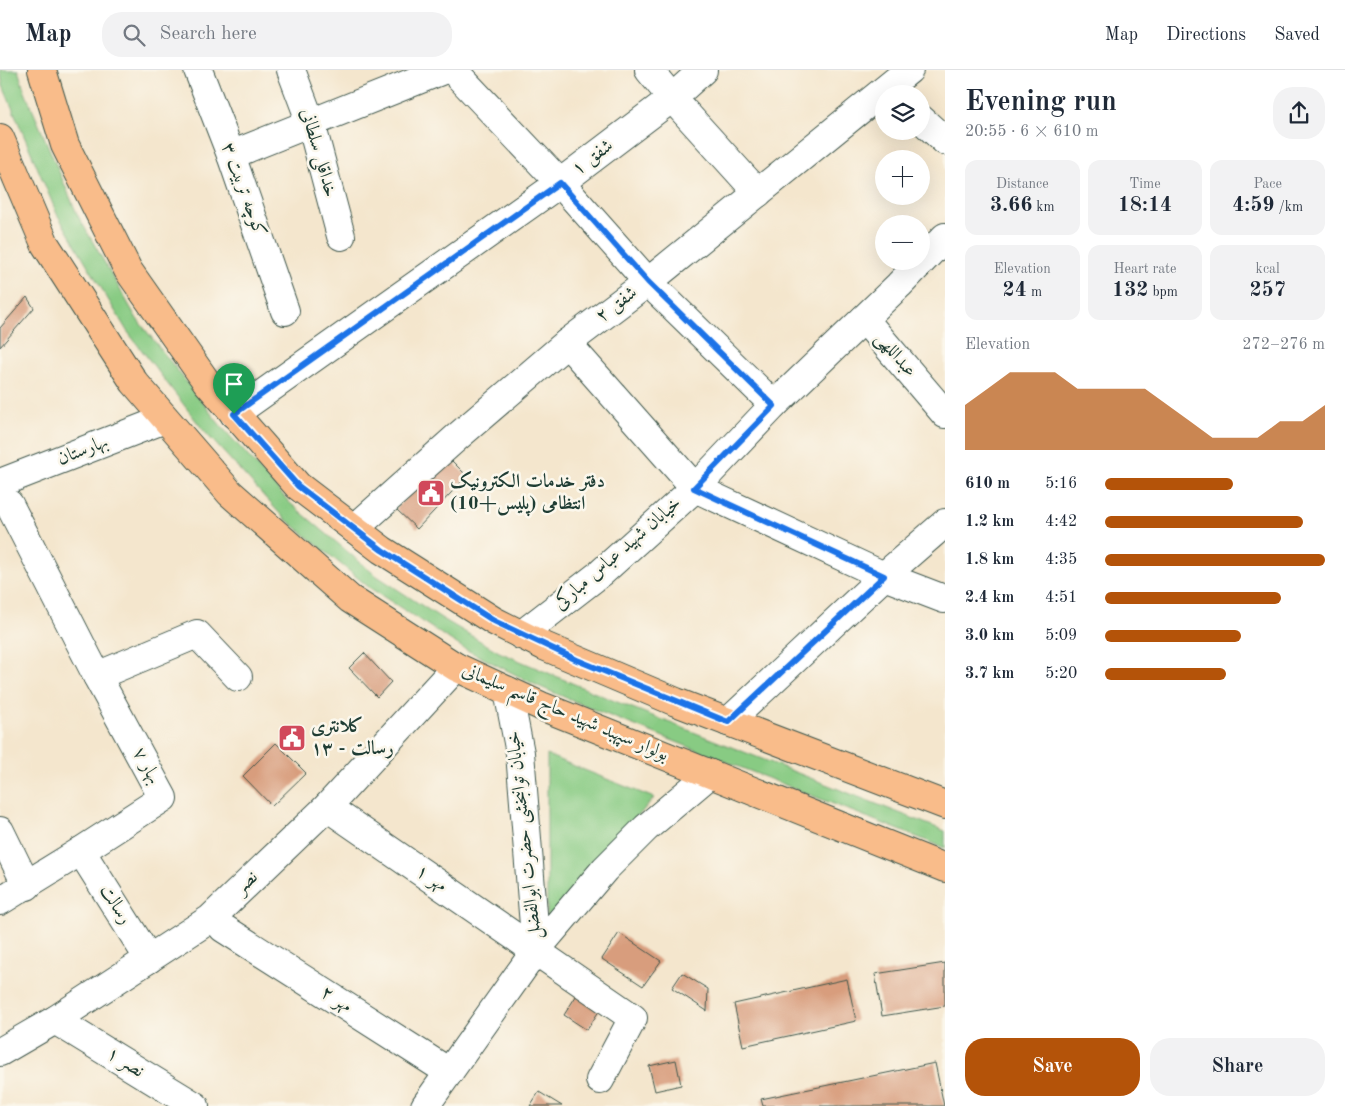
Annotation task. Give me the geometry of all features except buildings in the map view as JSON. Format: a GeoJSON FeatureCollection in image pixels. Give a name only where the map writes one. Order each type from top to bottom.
{"type":"FeatureCollection","features":[{"type":"Feature","properties":{"kind":"main road"},"geometry":{"type":"LineString","coordinates":[[42,70],[65,145],[128,270],[206,381],[298,486],[397,560],[494,621],[522,635],[577,660],[728,722],[945,805]]}},
{"type":"Feature","properties":{"kind":"main road","name":"بولوار سپهبد شهید حاج قاسم سلیمانی"},"geometry":{"type":"LineString","coordinates":[[0,138],[45,244],[134,382],[230,493],[350,599],[456,667],[541,706],[945,868]]}},
{"type":"Feature","properties":{"kind":"street","name":"کوچه تربیت ۳"},"geometry":{"type":"LineString","coordinates":[[198,70],[231,155],[285,311]]}},
{"type":"Feature","properties":{"kind":"street","name":"خداقلی سلطانی"},"geometry":{"type":"LineString","coordinates":[[291,70],[311,123],[341,236]]}},
{"type":"Feature","properties":{"kind":"street"},"geometry":{"type":"LineString","coordinates":[[231,155],[443,70]]}},
{"type":"Feature","properties":{"kind":"street"},"geometry":{"type":"LineString","coordinates":[[453,70],[560,183],[648,282],[774,406]]}},
{"type":"Feature","properties":{"kind":"street"},"geometry":{"type":"LineString","coordinates":[[649,70],[758,194]]}},
{"type":"Feature","properties":{"kind":"street","name":"شفق ۱"},"geometry":{"type":"LineString","coordinates":[[234,414],[560,183],[672,98],[703,70]]}},
{"type":"Feature","properties":{"kind":"street","name":"شفق ۲"},"geometry":{"type":"LineString","coordinates":[[896,85],[908,70]]}},
{"type":"Feature","properties":{"kind":"street","name":"شفق ۲"},"geometry":{"type":"LineString","coordinates":[[354,529],[567,342],[648,282],[875,103]]}},
{"type":"Feature","properties":{"kind":"street"},"geometry":{"type":"LineString","coordinates":[[930,127],[945,141]]}},
{"type":"Feature","properties":{"kind":"street","name":"خیابان شهید عباس مبارکی"},"geometry":{"type":"LineString","coordinates":[[522,635],[601,573],[694,488],[945,237]]}},
{"type":"Feature","properties":{"kind":"street","name":"عبداللهی"},"geometry":{"type":"LineString","coordinates":[[864,319],[945,414]]}},
{"type":"Feature","properties":{"kind":"street"},"geometry":{"type":"LineString","coordinates":[[567,342],[694,488],[884,576],[944,599]]}},
{"type":"Feature","properties":{"kind":"street","name":"بهارستان"},"geometry":{"type":"LineString","coordinates":[[0,483],[165,419]]}},
{"type":"Feature","properties":{"kind":"street","name":"بهار ۷"},"geometry":{"type":"LineString","coordinates":[[0,499],[8,504],[163,798],[81,851]]}},
{"type":"Feature","properties":{"kind":"street"},"geometry":{"type":"LineString","coordinates":[[728,722],[884,576],[945,523]]}},
{"type":"Feature","properties":{"kind":"street"},"geometry":{"type":"LineString","coordinates":[[97,676],[197,634],[238,677]]}},
{"type":"Feature","properties":{"kind":"street","name":"نصر"},"geometry":{"type":"LineString","coordinates":[[0,1052],[55,1020],[210,919],[327,807],[456,667]]}},
{"type":"Feature","properties":{"kind":"street","name":"خیابان توانبخشی حضرت ابوالفضل"},"geometry":{"type":"LineString","coordinates":[[508,691],[520,753],[536,950]]}},
{"type":"Feature","properties":{"kind":"street","name":"خیابان توانبخشی حضرت ابوالفضل"},"geometry":{"type":"LineString","coordinates":[[425,1106],[536,950],[605,869],[646,828],[710,774]]}},
{"type":"Feature","properties":{"kind":"street","name":"مهر ۱"},"geometry":{"type":"LineString","coordinates":[[327,807],[634,1018],[600,1080]]}},
{"type":"Feature","properties":{"kind":"street"},"geometry":{"type":"LineString","coordinates":[[0,831],[27,886]]}},
{"type":"Feature","properties":{"kind":"street"},"geometry":{"type":"LineString","coordinates":[[0,901],[81,851]]}},
{"type":"Feature","properties":{"kind":"street","name":"رسالت"},"geometry":{"type":"LineString","coordinates":[[81,851],[149,959]]}},
{"type":"Feature","properties":{"kind":"street","name":"مهر ۲"},"geometry":{"type":"LineString","coordinates":[[223,928],[449,1072]]}},
{"type":"Feature","properties":{"kind":"street","name":"نصر ۱"},"geometry":{"type":"LineString","coordinates":[[55,1020],[168,1099],[195,1106]]}},
{"type":"Feature","properties":{"kind":"green space"},"geometry":{"type":"Polygon","coordinates":[[[0,70],[18,70],[25,92],[78,216],[137,319],[221,426],[290,503],[374,574],[441,618],[499,652],[612,700],[945,831],[945,848],[538,686],[463,648],[370,588],[283,517],[204,431],[127,331],[57,214],[3,86],[0,70]]]}},
{"type":"Feature","properties":{"kind":"green space"},"geometry":{"type":"Polygon","coordinates":[[[547,755],[654,798],[547,920],[547,755]]]}},
{"type":"Feature","properties":{"kind":"place","name":"دفتر خدمات الکترونیک انتظامی (پلیس+10)"},"geometry":{"type":"Point","coordinates":[431,493]}},
{"type":"Feature","properties":{"kind":"place","name":"کلانتری ۱۳ - رسالت"},"geometry":{"type":"Point","coordinates":[292,738]}},
{"type":"Feature","properties":{"kind":"route"},"geometry":{"type":"LineString","coordinates":[[560,183],[648,282],[774,406],[694,488],[884,576],[728,722],[544,646],[494,621],[382,550],[298,486],[234,414],[560,183]]}}]}
